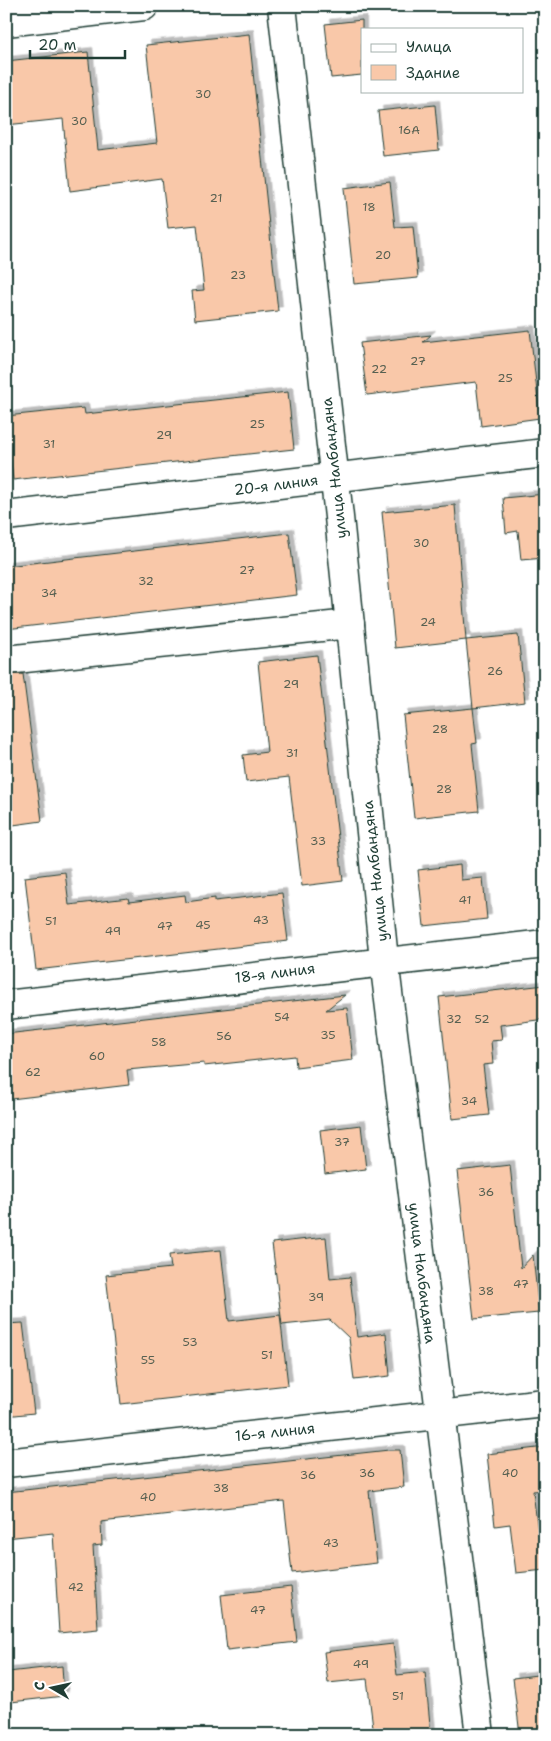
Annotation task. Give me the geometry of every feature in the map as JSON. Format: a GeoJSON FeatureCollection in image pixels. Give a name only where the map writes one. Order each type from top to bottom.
{"type":"FeatureCollection","features":[{"type":"Feature","properties":{"kind":"street"},"geometry":{"type":"LineString","coordinates":[[6,22],[144,6]]}},
{"type":"Feature","properties":{"kind":"street","name":"улица Налбандяна"},"geometry":{"type":"LineString","coordinates":[[282,6],[335,478],[384,960],[480,1735]]}},
{"type":"Feature","properties":{"kind":"street","name":"20-я линия"},"geometry":{"type":"LineString","coordinates":[[6,516],[545,452]]}},
{"type":"Feature","properties":{"kind":"street"},"geometry":{"type":"LineString","coordinates":[[6,660],[350,624]]}},
{"type":"Feature","properties":{"kind":"street","name":"18-я линия"},"geometry":{"type":"LineString","coordinates":[[6,1005],[384,960],[545,944]]}},
{"type":"Feature","properties":{"kind":"street","name":"16-я линия"},"geometry":{"type":"LineString","coordinates":[[6,1462],[545,1403]]}},
{"type":"Feature","properties":{"kind":"building"},"geometry":{"type":"Polygon","coordinates":[[[362,20],[361,75],[331,78],[325,24],[362,20]]]}},
{"type":"Feature","properties":{"kind":"building"},"geometry":{"type":"Polygon","coordinates":[[[249,34],[278,311],[195,320],[192,291],[204,290],[197,225],[168,228],[162,179],[70,191],[63,119],[6,125],[6,61],[88,52],[98,150],[157,143],[146,45],[249,34]]]}},
{"type":"Feature","properties":{"kind":"building"},"geometry":{"type":"Polygon","coordinates":[[[435,105],[439,150],[383,156],[378,111],[435,105]]]}},
{"type":"Feature","properties":{"kind":"building"},"geometry":{"type":"Polygon","coordinates":[[[390,182],[395,227],[413,226],[418,278],[354,284],[344,188],[390,182]]]}},
{"type":"Feature","properties":{"kind":"building"},"geometry":{"type":"Polygon","coordinates":[[[530,330],[540,418],[481,426],[476,382],[367,395],[360,343],[431,335],[423,342],[530,330]]]}},
{"type":"Feature","properties":{"kind":"building"},"geometry":{"type":"Polygon","coordinates":[[[288,392],[294,449],[13,480],[6,416],[84,408],[85,414],[288,392]]]}},
{"type":"Feature","properties":{"kind":"building"},"geometry":{"type":"Polygon","coordinates":[[[545,494],[545,558],[521,560],[518,531],[506,533],[503,498],[545,494]]]}},
{"type":"Feature","properties":{"kind":"building"},"geometry":{"type":"Polygon","coordinates":[[[455,505],[466,640],[395,648],[382,512],[455,505]]]}},
{"type":"Feature","properties":{"kind":"building"},"geometry":{"type":"Polygon","coordinates":[[[289,533],[297,595],[6,629],[6,566],[289,533]]]}},
{"type":"Feature","properties":{"kind":"building"},"geometry":{"type":"Polygon","coordinates":[[[518,635],[525,702],[473,708],[466,640],[518,635]]]}},
{"type":"Feature","properties":{"kind":"building"},"geometry":{"type":"Polygon","coordinates":[[[317,655],[343,881],[302,886],[289,777],[246,782],[243,755],[267,752],[258,662],[317,655]]]}},
{"type":"Feature","properties":{"kind":"building"},"geometry":{"type":"Polygon","coordinates":[[[23,674],[42,821],[6,826],[6,675],[23,674]]]}},
{"type":"Feature","properties":{"kind":"building"},"geometry":{"type":"Polygon","coordinates":[[[473,708],[477,743],[472,744],[479,811],[414,818],[403,715],[473,708]]]}},
{"type":"Feature","properties":{"kind":"building"},"geometry":{"type":"Polygon","coordinates":[[[460,865],[461,880],[483,878],[487,919],[424,926],[418,870],[460,865]]]}},
{"type":"Feature","properties":{"kind":"building"},"geometry":{"type":"Polygon","coordinates":[[[65,872],[69,905],[128,898],[129,902],[185,895],[186,902],[215,898],[215,901],[282,893],[288,941],[36,970],[25,877],[65,872]]]}},
{"type":"Feature","properties":{"kind":"building"},"geometry":{"type":"Polygon","coordinates":[[[545,985],[545,1019],[500,1025],[502,1040],[491,1041],[493,1064],[483,1065],[489,1115],[452,1119],[439,997],[545,985]]]}},
{"type":"Feature","properties":{"kind":"building"},"geometry":{"type":"Polygon","coordinates":[[[345,995],[326,1010],[347,1008],[353,1060],[296,1067],[295,1056],[204,1066],[204,1063],[127,1070],[129,1085],[11,1099],[6,1034],[345,995]]]}},
{"type":"Feature","properties":{"kind":"building"},"geometry":{"type":"Polygon","coordinates":[[[361,1125],[366,1169],[325,1174],[320,1130],[361,1125]]]}},
{"type":"Feature","properties":{"kind":"building"},"geometry":{"type":"Polygon","coordinates":[[[510,1165],[521,1268],[533,1255],[539,1313],[474,1319],[457,1171],[510,1165]]]}},
{"type":"Feature","properties":{"kind":"building"},"geometry":{"type":"Polygon","coordinates":[[[326,1237],[330,1279],[350,1277],[357,1337],[386,1333],[390,1376],[354,1380],[349,1338],[330,1320],[282,1325],[272,1243],[326,1237]]]}},
{"type":"Feature","properties":{"kind":"building"},"geometry":{"type":"Polygon","coordinates":[[[221,1250],[229,1321],[280,1315],[288,1385],[121,1404],[106,1275],[171,1268],[169,1255],[221,1250]]]}},
{"type":"Feature","properties":{"kind":"building"},"geometry":{"type":"Polygon","coordinates":[[[23,1323],[34,1413],[6,1416],[6,1324],[23,1323]]]}},
{"type":"Feature","properties":{"kind":"building"},"geometry":{"type":"Polygon","coordinates":[[[545,1447],[545,1490],[533,1491],[539,1540],[545,1540],[545,1570],[516,1573],[510,1524],[495,1526],[487,1454],[545,1447]]]}},
{"type":"Feature","properties":{"kind":"building"},"geometry":{"type":"Polygon","coordinates":[[[400,1450],[404,1487],[369,1491],[377,1563],[292,1573],[284,1501],[101,1522],[102,1545],[93,1546],[98,1629],[59,1633],[53,1533],[6,1538],[6,1492],[400,1450]]]}},
{"type":"Feature","properties":{"kind":"building"},"geometry":{"type":"Polygon","coordinates":[[[291,1587],[297,1642],[227,1650],[221,1595],[291,1587]]]}},
{"type":"Feature","properties":{"kind":"building"},"geometry":{"type":"Polygon","coordinates":[[[393,1644],[397,1675],[425,1672],[431,1735],[374,1735],[367,1679],[328,1683],[324,1652],[393,1644]]]}},
{"type":"Feature","properties":{"kind":"building"},"geometry":{"type":"Polygon","coordinates":[[[62,1666],[64,1696],[11,1702],[8,1672],[62,1666]]]}},
{"type":"Feature","properties":{"kind":"building"},"geometry":{"type":"Polygon","coordinates":[[[545,1674],[545,1735],[520,1735],[513,1678],[545,1674]]]}}]}
